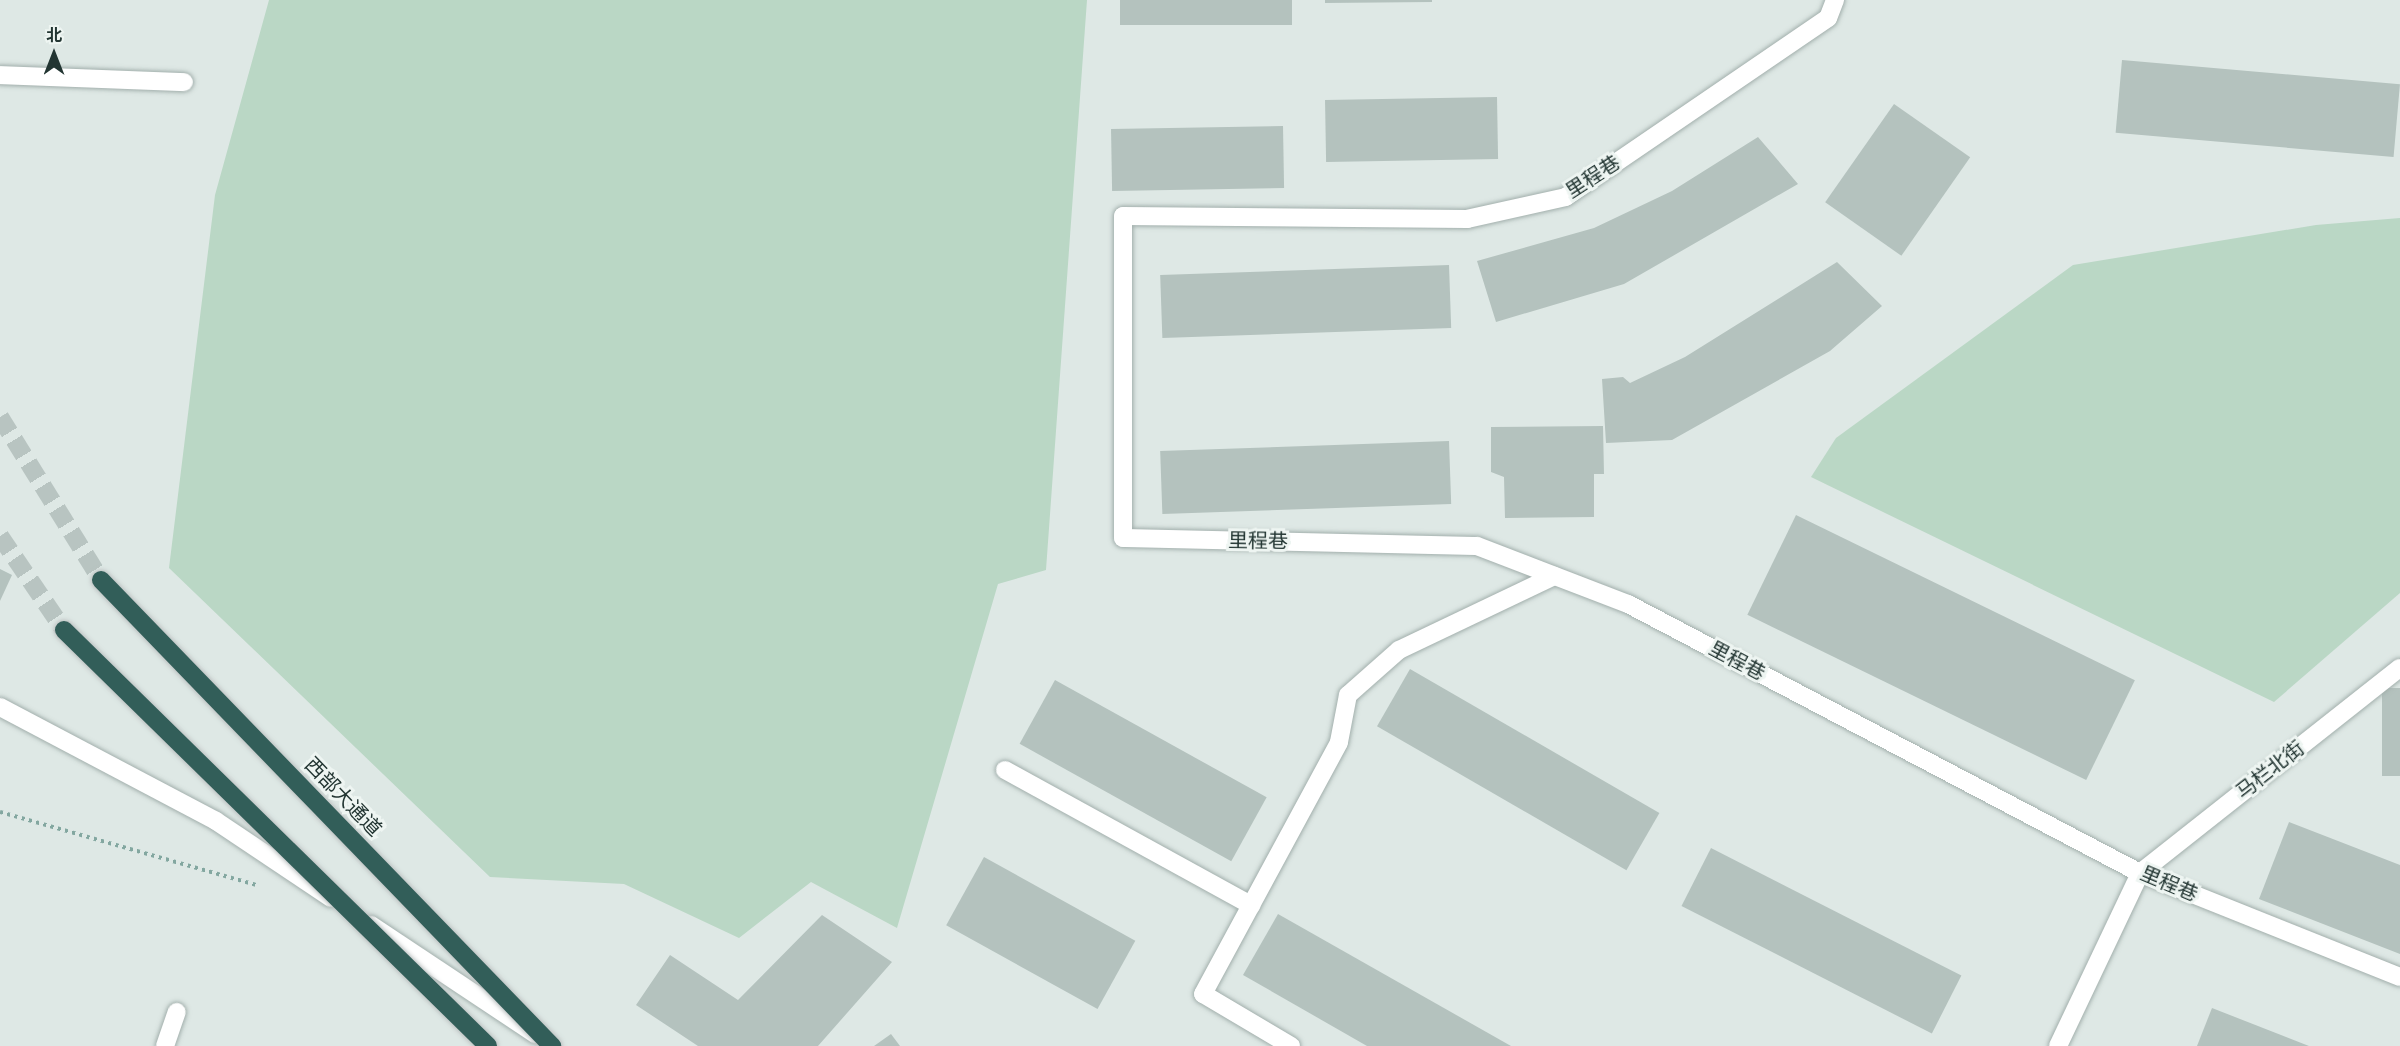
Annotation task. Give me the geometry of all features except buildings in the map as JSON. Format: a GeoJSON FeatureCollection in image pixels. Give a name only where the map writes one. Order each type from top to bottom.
{"type":"FeatureCollection","features":[{"type":"Feature","properties":{"kind":"highway","name":"西部大通道"},"geometry":{"type":"LineString","coordinates":[[101,580],[553,1046]]}},
{"type":"Feature","properties":{"kind":"highway"},"geometry":{"type":"LineString","coordinates":[[64,630],[488,1046]]}},
{"type":"Feature","properties":{"kind":"street","name":"里程巷"},"geometry":{"type":"LineString","coordinates":[[1835,0],[1828,18],[1566,196],[1467,219],[1123,216],[1123,538],[1476,546],[1628,604],[2140,873],[2400,977]]}},
{"type":"Feature","properties":{"kind":"street"},"geometry":{"type":"LineString","coordinates":[[0,75],[184,82]]}},
{"type":"Feature","properties":{"kind":"street"},"geometry":{"type":"LineString","coordinates":[[1291,1046],[1203,994],[1339,742],[1348,695],[1399,650],[1554,576]]}},
{"type":"Feature","properties":{"kind":"street","name":"马栏北街"},"geometry":{"type":"LineString","coordinates":[[2140,873],[2400,668]]}},
{"type":"Feature","properties":{"kind":"street"},"geometry":{"type":"LineString","coordinates":[[0,707],[216,821],[553,1046]]}},
{"type":"Feature","properties":{"kind":"street"},"geometry":{"type":"LineString","coordinates":[[1005,770],[1251,905]]}},
{"type":"Feature","properties":{"kind":"street"},"geometry":{"type":"LineString","coordinates":[[2058,1046],[2140,873]]}},
{"type":"Feature","properties":{"kind":"street"},"geometry":{"type":"LineString","coordinates":[[165,1046],[177,1012]]}},
{"type":"Feature","properties":{"kind":"path"},"geometry":{"type":"LineString","coordinates":[[0,812],[262,887]]}},
{"type":"Feature","properties":{"kind":"green space"},"geometry":{"type":"Polygon","coordinates":[[[269,0],[1087,0],[1046,570],[998,584],[897,928],[811,882],[739,938],[624,884],[490,877],[169,568],[215,195],[269,0]]]}},
{"type":"Feature","properties":{"kind":"green space"},"geometry":{"type":"Polygon","coordinates":[[[2400,218],[2400,593],[2274,702],[1811,477],[1836,438],[2073,265],[2316,225],[2400,218]]]}},
{"type":"Feature","properties":{"kind":"tunnel"},"geometry":{"type":"LineString","coordinates":[[0,417],[101,580]]}},
{"type":"Feature","properties":{"kind":"tunnel"},"geometry":{"type":"LineString","coordinates":[[0,536],[64,630]]}}]}
